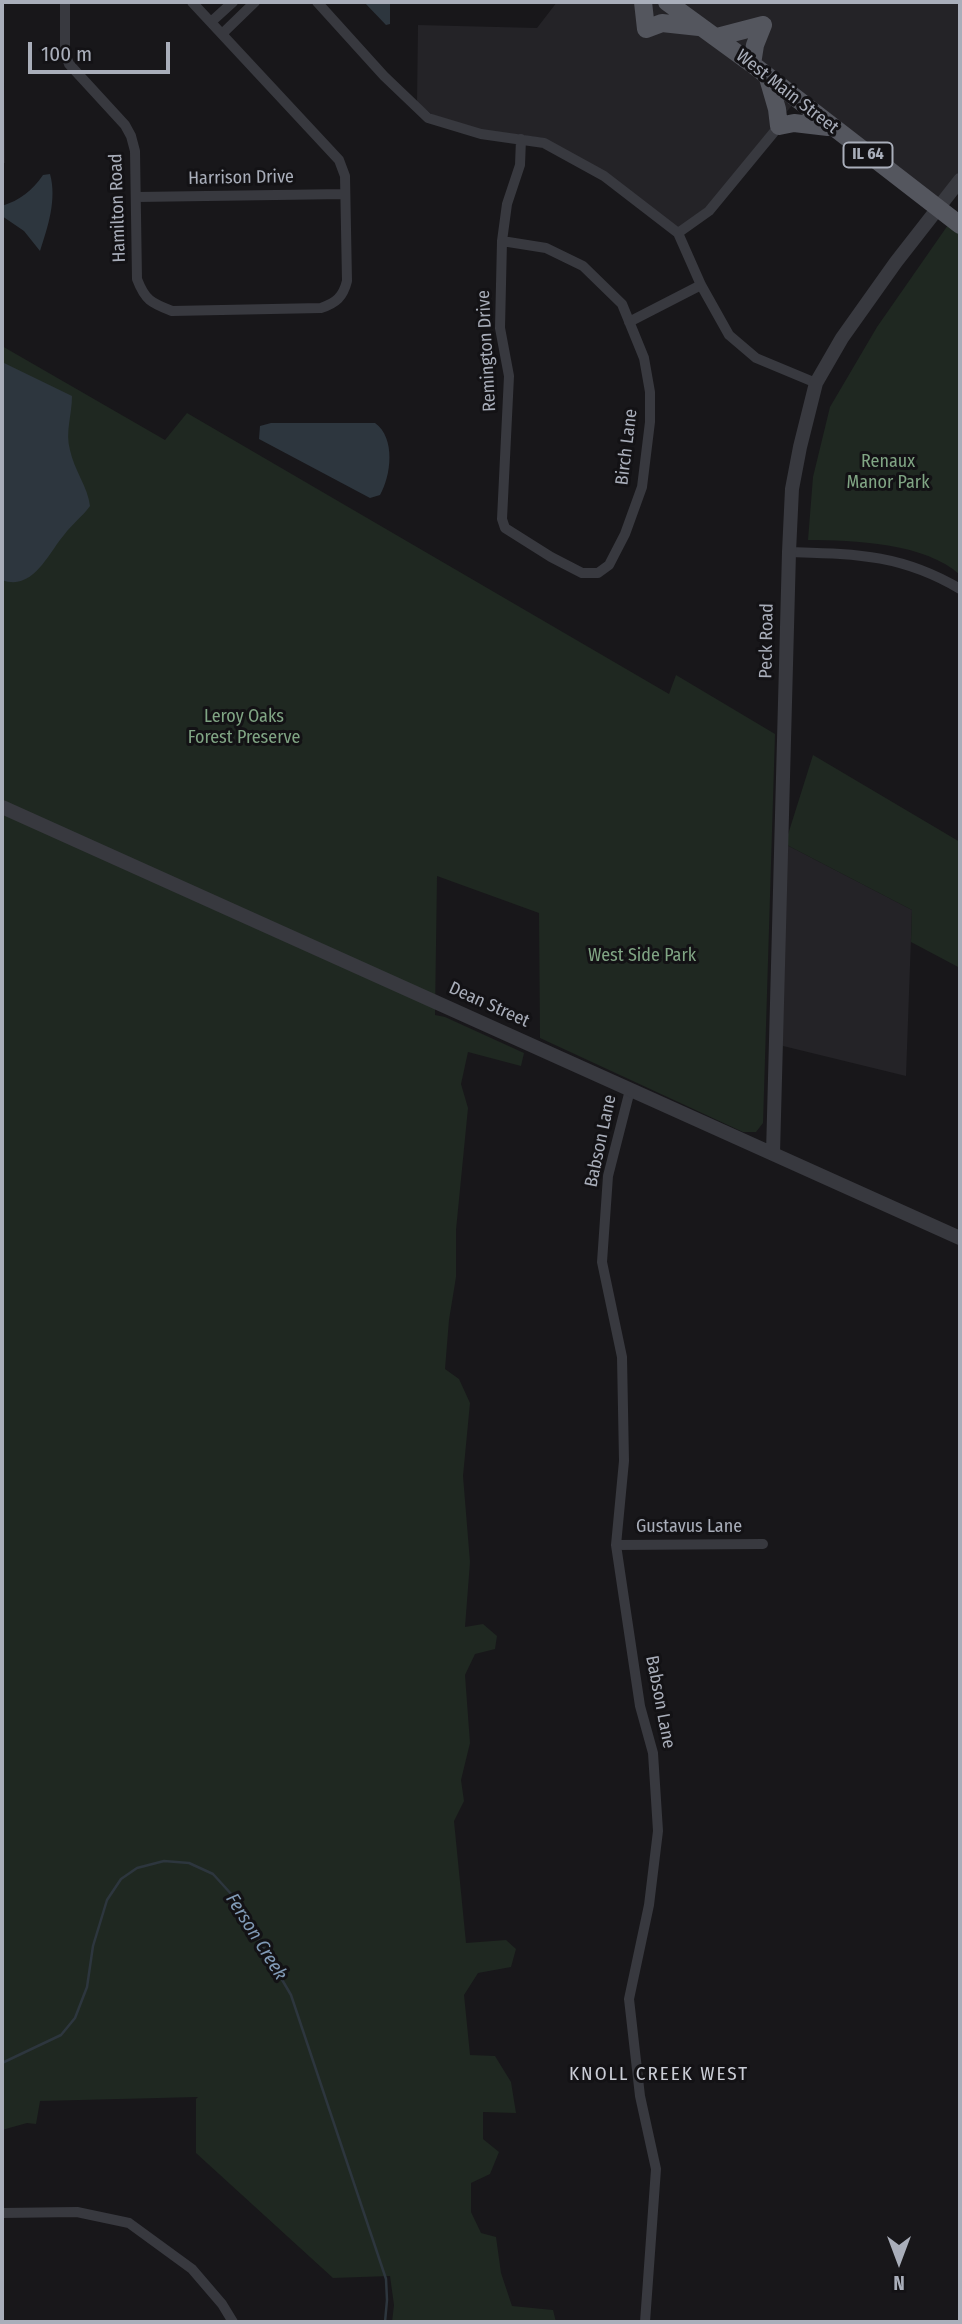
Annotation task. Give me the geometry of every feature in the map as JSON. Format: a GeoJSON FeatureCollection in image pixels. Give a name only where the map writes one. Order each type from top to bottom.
{"type":"FeatureCollection","features":[{"type":"Feature","properties":{"kind":"main road"},"geometry":{"type":"LineString","coordinates":[[643,2],[646,29],[662,23],[710,32],[763,25],[755,45],[752,64]]}},
{"type":"Feature","properties":{"kind":"main road","name":"West Main Street"},"geometry":{"type":"LineString","coordinates":[[667,2],[710,32],[939,209]]}},
{"type":"Feature","properties":{"kind":"main road"},"geometry":{"type":"LineString","coordinates":[[768,78],[779,126],[794,123],[832,127]]}},
{"type":"Feature","properties":{"kind":"main road","name":"IL 64"},"geometry":{"type":"LineString","coordinates":[[939,209],[960,225]]}},
{"type":"Feature","properties":{"kind":"street","name":"Hamilton Road"},"geometry":{"type":"LineString","coordinates":[[65,2],[65,53],[69,64],[125,125],[131,136],[135,151],[138,279],[142,292],[152,304],[172,310],[321,308],[339,299],[347,281],[345,176],[339,160],[192,2]]}},
{"type":"Feature","properties":{"kind":"street"},"geometry":{"type":"LineString","coordinates":[[211,22],[233,2]]}},
{"type":"Feature","properties":{"kind":"street"},"geometry":{"type":"LineString","coordinates":[[222,34],[255,2]]}},
{"type":"Feature","properties":{"kind":"street"},"geometry":{"type":"LineString","coordinates":[[317,2],[384,76],[428,118],[481,134],[544,143],[604,176],[678,233],[701,285],[729,335],[756,358],[816,383]]}},
{"type":"Feature","properties":{"kind":"street"},"geometry":{"type":"LineString","coordinates":[[678,233],[709,211],[779,126]]}},
{"type":"Feature","properties":{"kind":"street","name":"Remington Drive"},"geometry":{"type":"LineString","coordinates":[[521,139],[520,165],[507,204],[502,241],[500,328],[509,376],[502,519],[505,528],[582,573],[598,573],[609,565]]}},
{"type":"Feature","properties":{"kind":"street","name":"Peck Road"},"geometry":{"type":"LineString","coordinates":[[773,1153],[789,552],[792,489],[800,447],[816,383],[849,328],[960,180]]}},
{"type":"Feature","properties":{"kind":"street","name":"Harrison Drive"},"geometry":{"type":"LineString","coordinates":[[137,197],[345,194]]}},
{"type":"Feature","properties":{"kind":"street","name":"Birch Lane"},"geometry":{"type":"LineString","coordinates":[[502,241],[546,248],[583,266],[622,304],[644,358],[650,392],[650,422],[642,487],[625,534],[609,565]]}},
{"type":"Feature","properties":{"kind":"street"},"geometry":{"type":"LineString","coordinates":[[629,322],[701,285]]}},
{"type":"Feature","properties":{"kind":"street"},"geometry":{"type":"LineString","coordinates":[[789,552],[862,554],[900,561],[937,575],[960,589]]}},
{"type":"Feature","properties":{"kind":"street","name":"Dean Street"},"geometry":{"type":"LineString","coordinates":[[2,807],[960,1238]]}},
{"type":"Feature","properties":{"kind":"street","name":"Babson Lane"},"geometry":{"type":"LineString","coordinates":[[630,1090],[608,1176],[601,1262],[622,1357],[624,1461],[616,1545],[640,1706],[653,1753],[658,1831],[649,1905],[629,1999],[640,2094],[656,2169],[645,2322]]}},
{"type":"Feature","properties":{"kind":"street","name":"Gustavus Lane"},"geometry":{"type":"LineString","coordinates":[[616,1545],[764,1544]]}},
{"type":"Feature","properties":{"kind":"street"},"geometry":{"type":"LineString","coordinates":[[2,2213],[77,2212],[129,2223],[192,2269],[222,2304],[233,2322]]}},
{"type":"Feature","properties":{"kind":"shaded area"},"geometry":{"type":"Polygon","coordinates":[[[3,2],[5,163],[2,163],[3,2]]]}},
{"type":"Feature","properties":{"kind":"shaded area"},"geometry":{"type":"Polygon","coordinates":[[[364,2],[390,2],[390,24],[386,25],[364,2]]]}},
{"type":"Feature","properties":{"kind":"shaded area"},"geometry":{"type":"Polygon","coordinates":[[[557,2],[660,2],[794,103],[707,207],[677,229],[542,138],[482,130],[433,115],[417,103],[418,25],[537,28],[557,2]]]}},
{"type":"Feature","properties":{"kind":"shaded area"},"geometry":{"type":"Polygon","coordinates":[[[677,2],[960,2],[960,172],[938,202],[677,2]]]}},
{"type":"Feature","properties":{"kind":"shaded area"},"geometry":{"type":"Polygon","coordinates":[[[50,174],[52,203],[40,251],[24,231],[2,216],[2,206],[20,198],[43,175],[50,174]]]}},
{"type":"Feature","properties":{"kind":"shaded area"},"geometry":{"type":"Polygon","coordinates":[[[2,362],[72,396],[69,443],[90,506],[31,576],[13,582],[2,580],[2,362]]]}},
{"type":"Feature","properties":{"kind":"shaded area"},"geometry":{"type":"Polygon","coordinates":[[[271,423],[375,423],[386,438],[390,458],[387,478],[380,495],[370,498],[259,439],[260,426],[271,423]]]}},
{"type":"Feature","properties":{"kind":"shaded area"},"geometry":{"type":"Polygon","coordinates":[[[785,844],[912,910],[906,1076],[779,1045],[785,844]]]}},
{"type":"Feature","properties":{"kind":"green space","name":"Renaux Manor Park"},"geometry":{"type":"Polygon","coordinates":[[[948,225],[960,234],[960,575],[946,564],[909,550],[867,543],[808,540],[813,477],[830,407],[877,327],[948,225]]]}},
{"type":"Feature","properties":{"kind":"green space","name":"Leroy Oaks Forest Preserve"},"geometry":{"type":"Polygon","coordinates":[[[2,346],[165,440],[187,413],[669,694],[676,675],[775,734],[763,1123],[756,1132],[743,1132],[540,1038],[539,913],[437,876],[435,1015],[524,1053],[521,1066],[468,1052],[461,1084],[468,1108],[456,1230],[456,1277],[445,1369],[459,1379],[470,1403],[463,1476],[470,1562],[465,1627],[483,1624],[497,1636],[495,1649],[475,1654],[465,1675],[470,1743],[461,1780],[464,1801],[454,1821],[466,1943],[506,1940],[516,1949],[511,1967],[478,1973],[464,1995],[470,2055],[495,2056],[511,2082],[516,2113],[483,2112],[483,2139],[499,2152],[490,2174],[471,2183],[471,2212],[481,2233],[496,2237],[501,2273],[512,2306],[553,2310],[556,2322],[392,2322],[394,2305],[390,2276],[333,2278],[196,2153],[198,2097],[40,2101],[36,2124],[27,2123],[2,2130],[2,346]]]}},
{"type":"Feature","properties":{"kind":"green space"},"geometry":{"type":"Polygon","coordinates":[[[813,755],[960,842],[960,968],[911,942],[912,910],[785,844],[813,755]]]}},
{"type":"Feature","properties":{"kind":"waterway","name":"Ferson Creek"},"geometry":{"type":"LineString","coordinates":[[2,2063],[61,2035],[75,2018],[87,1987],[93,1946],[107,1900],[121,1879],[137,1868],[164,1861],[189,1863],[213,1874],[233,1896],[291,1995],[386,2279],[385,2322]]}},
{"type":"Feature","properties":{"kind":"district","name":"KNOLL CREEK WEST"},"geometry":{"type":"Point","coordinates":[659,2075]}},
{"type":"Feature","properties":{"kind":"park label","name":"West Side Park"},"geometry":{"type":"Point","coordinates":[642,956]}}]}
